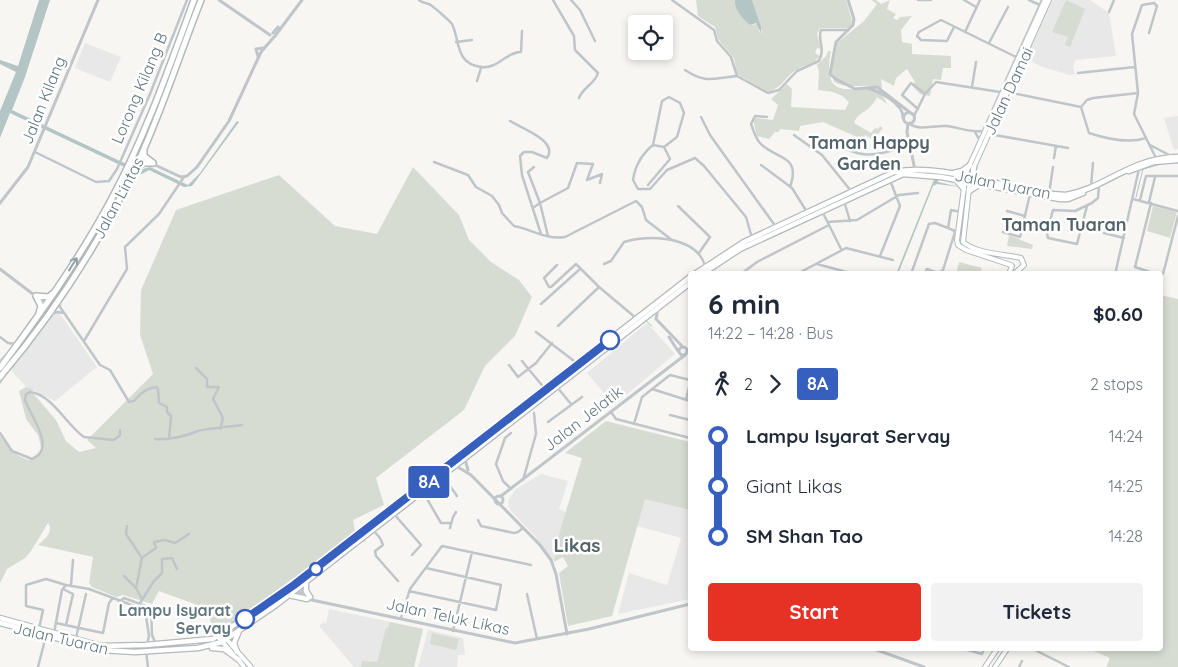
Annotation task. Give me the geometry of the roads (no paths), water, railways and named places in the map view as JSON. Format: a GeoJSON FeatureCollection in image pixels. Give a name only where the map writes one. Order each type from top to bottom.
{"type":"FeatureCollection","features":[{"type":"Feature","properties":{"kind":"highway","name":"Jalan Lintas"},"geometry":{"type":"LineString","coordinates":[[0,368],[59,288],[111,200],[136,149],[194,0]]}},
{"type":"Feature","properties":{"kind":"highway"},"geometry":{"type":"LineString","coordinates":[[174,54],[181,52],[201,0]]}},
{"type":"Feature","properties":{"kind":"highway","name":"Jalan Lintas"},"geometry":{"type":"LineString","coordinates":[[0,377],[61,296],[88,254],[134,170],[170,81],[183,57],[181,52]]}},
{"type":"Feature","properties":{"kind":"highway"},"geometry":{"type":"LineString","coordinates":[[148,136],[144,154],[153,163]]}},
{"type":"Feature","properties":{"kind":"highway"},"geometry":{"type":"LineString","coordinates":[[136,149],[139,158]]}},
{"type":"Feature","properties":{"kind":"highway"},"geometry":{"type":"LineString","coordinates":[[134,170],[140,165],[153,163]]}},
{"type":"Feature","properties":{"kind":"highway"},"geometry":{"type":"LineString","coordinates":[[47,305],[54,302],[67,286]]}},
{"type":"Feature","properties":{"kind":"highway"},"geometry":{"type":"LineString","coordinates":[[36,320],[41,308],[36,296],[49,297],[59,288]]}},
{"type":"Feature","properties":{"kind":"main road","name":"Jalan Damai"},"geometry":{"type":"LineString","coordinates":[[967,190],[968,180],[980,142],[1044,0]]}},
{"type":"Feature","properties":{"kind":"main road","name":"Jalan Damai"},"geometry":{"type":"LineString","coordinates":[[972,166],[1049,0]]}},
{"type":"Feature","properties":{"kind":"main road","name":"Jalan Tuaran"},"geometry":{"type":"LineString","coordinates":[[706,271],[735,252],[903,174],[914,173],[953,180],[979,180],[1049,194],[1066,195],[1091,186],[1155,156]]}},
{"type":"Feature","properties":{"kind":"main road"},"geometry":{"type":"LineString","coordinates":[[1155,156],[1177,158]]}},
{"type":"Feature","properties":{"kind":"main road","name":"Jalan Tuaran"},"geometry":{"type":"LineString","coordinates":[[699,271],[776,226],[888,174],[914,170],[943,172],[993,187],[1068,199],[1138,167],[1177,158]]}},
{"type":"Feature","properties":{"kind":"main road"},"geometry":{"type":"LineString","coordinates":[[943,172],[958,173],[972,166],[973,173],[979,180]]}},
{"type":"Feature","properties":{"kind":"main road"},"geometry":{"type":"LineString","coordinates":[[903,174],[914,170]]}},
{"type":"Feature","properties":{"kind":"main road"},"geometry":{"type":"LineString","coordinates":[[953,180],[967,190]]}},
{"type":"Feature","properties":{"kind":"main road"},"geometry":{"type":"LineString","coordinates":[[967,190],[963,242],[972,247],[1019,257],[1024,261],[1023,267],[1018,270],[1011,265],[960,248],[957,240],[967,190],[974,186],[993,187]]}},
{"type":"Feature","properties":{"kind":"main road"},"geometry":{"type":"LineString","coordinates":[[770,230],[770,232],[783,227],[786,229]]}},
{"type":"Feature","properties":{"kind":"main road"},"geometry":{"type":"LineString","coordinates":[[1010,271],[1015,257]]}},
{"type":"Feature","properties":{"kind":"main road","name":"Jalan Tuaran"},"geometry":{"type":"LineString","coordinates":[[2,619],[54,634],[108,646],[146,648],[157,645],[210,640],[297,586],[455,464],[688,279]]}},
{"type":"Feature","properties":{"kind":"main road"},"geometry":{"type":"LineString","coordinates":[[455,464],[461,458],[465,459],[688,286]]}},
{"type":"Feature","properties":{"kind":"main road"},"geometry":{"type":"LineString","coordinates":[[627,327],[648,313],[652,313]]}},
{"type":"Feature","properties":{"kind":"main road"},"geometry":{"type":"LineString","coordinates":[[652,313],[656,319]]}},
{"type":"Feature","properties":{"kind":"main road"},"geometry":{"type":"LineString","coordinates":[[544,392],[557,387]]}},
{"type":"Feature","properties":{"kind":"main road","name":"Jalan Tuaran"},"geometry":{"type":"LineString","coordinates":[[0,623],[101,650],[201,648],[224,641],[288,596],[297,586],[306,582],[349,546],[423,493],[455,464]]}},
{"type":"Feature","properties":{"kind":"main road"},"geometry":{"type":"LineString","coordinates":[[288,596],[309,598],[306,591],[306,582]]}},
{"type":"Feature","properties":{"kind":"main road"},"geometry":{"type":"LineString","coordinates":[[2,619],[44,633],[46,636]]}},
{"type":"Feature","properties":{"kind":"main road"},"geometry":{"type":"LineString","coordinates":[[237,652],[234,643],[240,630]]}},
{"type":"Feature","properties":{"kind":"main road"},"geometry":{"type":"LineString","coordinates":[[220,635],[244,667]]}},
{"type":"Feature","properties":{"kind":"main road"},"geometry":{"type":"LineString","coordinates":[[224,641],[251,667]]}},
{"type":"Feature","properties":{"kind":"main road"},"geometry":{"type":"LineString","coordinates":[[201,648],[224,649],[239,660]]}},
{"type":"Feature","properties":{"kind":"main road"},"geometry":{"type":"LineString","coordinates":[[985,667],[996,651]]}},
{"type":"Feature","properties":{"kind":"main road"},"geometry":{"type":"LineString","coordinates":[[995,667],[1006,651]]}},
{"type":"Feature","properties":{"kind":"street","name":"Jalan Kilang"},"geometry":{"type":"LineString","coordinates":[[0,203],[22,176],[35,152],[98,0]]}},
{"type":"Feature","properties":{"kind":"street","name":"Lorong Kilang B"},"geometry":{"type":"LineString","coordinates":[[35,152],[96,182],[107,182],[121,160],[150,94],[187,0]]}},
{"type":"Feature","properties":{"kind":"street"},"geometry":{"type":"LineString","coordinates":[[219,0],[272,35]]}},
{"type":"Feature","properties":{"kind":"street"},"geometry":{"type":"LineString","coordinates":[[84,341],[127,269],[125,247],[154,220],[184,177],[197,167],[229,121],[258,58],[256,49],[265,46],[302,0]]}},
{"type":"Feature","properties":{"kind":"street"},"geometry":{"type":"LineString","coordinates":[[419,0],[422,3],[431,4],[451,22],[456,42],[464,60],[481,67],[495,65],[514,52],[521,52],[522,31]]}},
{"type":"Feature","properties":{"kind":"street"},"geometry":{"type":"LineString","coordinates":[[553,0],[574,36],[576,50],[598,73],[598,77],[581,92],[579,98]]}},
{"type":"Feature","properties":{"kind":"street"},"geometry":{"type":"LineString","coordinates":[[571,0],[580,10],[595,41]]}},
{"type":"Feature","properties":{"kind":"street"},"geometry":{"type":"LineString","coordinates":[[672,0],[714,30],[717,41],[731,57],[737,76],[762,92],[774,92],[797,71],[819,61],[824,48],[820,36],[821,30],[849,30]]}},
{"type":"Feature","properties":{"kind":"street"},"geometry":{"type":"LineString","coordinates":[[848,0],[854,19],[849,30],[836,42],[830,74],[836,80],[848,83],[853,88],[878,90],[913,115],[914,121],[909,124],[907,132],[914,170]]}},
{"type":"Feature","properties":{"kind":"street"},"geometry":{"type":"LineString","coordinates":[[918,0],[931,0]]}},
{"type":"Feature","properties":{"kind":"street"},"geometry":{"type":"LineString","coordinates":[[964,0],[977,7]]}},
{"type":"Feature","properties":{"kind":"street"},"geometry":{"type":"LineString","coordinates":[[965,32],[980,0]]}},
{"type":"Feature","properties":{"kind":"street"},"geometry":{"type":"LineString","coordinates":[[1028,0],[1040,5]]}},
{"type":"Feature","properties":{"kind":"street"},"geometry":{"type":"LineString","coordinates":[[878,90],[901,109],[903,118],[909,124],[918,128],[948,126],[975,132],[982,131],[1044,0]]}},
{"type":"Feature","properties":{"kind":"street"},"geometry":{"type":"LineString","coordinates":[[1110,12],[1114,0]]}},
{"type":"Feature","properties":{"kind":"street"},"geometry":{"type":"LineString","coordinates":[[1149,34],[1157,6],[1154,3],[1142,5],[1132,34],[1138,93],[1135,118],[1155,156]]}},
{"type":"Feature","properties":{"kind":"street"},"geometry":{"type":"LineString","coordinates":[[989,43],[1008,7]]}},
{"type":"Feature","properties":{"kind":"street"},"geometry":{"type":"LineString","coordinates":[[954,27],[947,41],[921,40],[917,36],[919,32],[939,20],[989,43],[1016,57]]}},
{"type":"Feature","properties":{"kind":"street"},"geometry":{"type":"LineString","coordinates":[[456,42],[472,40]]}},
{"type":"Feature","properties":{"kind":"street"},"geometry":{"type":"LineString","coordinates":[[972,87],[976,62]]}},
{"type":"Feature","properties":{"kind":"street"},"geometry":{"type":"LineString","coordinates":[[477,80],[481,67]]}},
{"type":"Feature","properties":{"kind":"street"},"geometry":{"type":"LineString","coordinates":[[1078,73],[1135,67]]}},
{"type":"Feature","properties":{"kind":"street"},"geometry":{"type":"LineString","coordinates":[[685,70],[698,78],[709,81],[737,76]]}},
{"type":"Feature","properties":{"kind":"street"},"geometry":{"type":"LineString","coordinates":[[913,115],[925,94],[933,84],[938,82],[1000,92]]}},
{"type":"Feature","properties":{"kind":"street"},"geometry":{"type":"LineString","coordinates":[[918,109],[902,93],[912,83],[925,94]]}},
{"type":"Feature","properties":{"kind":"street"},"geometry":{"type":"LineString","coordinates":[[1007,92],[1081,107],[1093,98],[1138,93]]}},
{"type":"Feature","properties":{"kind":"street"},"geometry":{"type":"LineString","coordinates":[[653,145],[664,146],[678,137],[684,113],[680,103],[670,97],[662,101],[653,145],[642,156],[636,167],[633,180],[638,189],[650,189],[667,170],[684,160],[695,158],[704,166],[746,217],[752,239]]}},
{"type":"Feature","properties":{"kind":"street"},"geometry":{"type":"LineString","coordinates":[[1081,107],[1089,133],[1105,138],[1131,141],[1146,138]]}},
{"type":"Feature","properties":{"kind":"street"},"geometry":{"type":"LineString","coordinates":[[903,118],[906,114],[913,115]]}},
{"type":"Feature","properties":{"kind":"street"},"geometry":{"type":"LineString","coordinates":[[767,116],[755,116],[751,124],[759,142],[781,155],[792,166],[794,175],[790,186]]}},
{"type":"Feature","properties":{"kind":"street"},"geometry":{"type":"LineString","coordinates":[[701,117],[710,135],[776,226]]}},
{"type":"Feature","properties":{"kind":"street"},"geometry":{"type":"LineString","coordinates":[[510,121],[538,137],[550,148],[547,158],[528,151],[520,156],[522,175],[534,207],[541,234]]}},
{"type":"Feature","properties":{"kind":"street"},"geometry":{"type":"LineString","coordinates":[[975,132],[980,142]]}},
{"type":"Feature","properties":{"kind":"street"},"geometry":{"type":"LineString","coordinates":[[988,134],[1068,148]]}},
{"type":"Feature","properties":{"kind":"street"},"geometry":{"type":"LineString","coordinates":[[794,135],[822,155],[851,191]]}},
{"type":"Feature","properties":{"kind":"street"},"geometry":{"type":"LineString","coordinates":[[823,139],[856,154],[870,156],[910,145]]}},
{"type":"Feature","properties":{"kind":"street"},"geometry":{"type":"LineString","coordinates":[[1150,145],[1177,158]]}},
{"type":"Feature","properties":{"kind":"street"},"geometry":{"type":"LineString","coordinates":[[648,185],[670,159],[664,146]]}},
{"type":"Feature","properties":{"kind":"street"},"geometry":{"type":"LineString","coordinates":[[1054,158],[1056,146]]}},
{"type":"Feature","properties":{"kind":"street"},"geometry":{"type":"LineString","coordinates":[[1155,156],[1154,150],[1160,149]]}},
{"type":"Feature","properties":{"kind":"street"},"geometry":{"type":"LineString","coordinates":[[139,158],[184,177]]}},
{"type":"Feature","properties":{"kind":"street"},"geometry":{"type":"LineString","coordinates":[[434,162],[466,174],[476,187],[492,196],[514,226],[548,236],[565,237],[636,201],[642,208],[646,220],[672,240],[699,253],[705,266]]}},
{"type":"Feature","properties":{"kind":"street"},"geometry":{"type":"LineString","coordinates":[[534,207],[568,188],[577,163],[593,164],[587,180],[602,174],[600,182]]}},
{"type":"Feature","properties":{"kind":"street"},"geometry":{"type":"LineString","coordinates":[[1091,186],[1092,163]]}},
{"type":"Feature","properties":{"kind":"street"},"geometry":{"type":"LineString","coordinates":[[762,165],[790,186],[807,212]]}},
{"type":"Feature","properties":{"kind":"street"},"geometry":{"type":"LineString","coordinates":[[1049,194],[1053,167]]}},
{"type":"Feature","properties":{"kind":"street"},"geometry":{"type":"LineString","coordinates":[[1116,270],[1133,199],[1138,167]]}},
{"type":"Feature","properties":{"kind":"street"},"geometry":{"type":"LineString","coordinates":[[534,168],[528,172],[540,203],[548,236]]}},
{"type":"Feature","properties":{"kind":"street"},"geometry":{"type":"LineString","coordinates":[[1140,200],[1146,176],[1178,176]]}},
{"type":"Feature","properties":{"kind":"street"},"geometry":{"type":"LineString","coordinates":[[1147,271],[1135,267],[1155,177]]}},
{"type":"Feature","properties":{"kind":"street"},"geometry":{"type":"LineString","coordinates":[[880,256],[900,206],[890,179]]}},
{"type":"Feature","properties":{"kind":"street"},"geometry":{"type":"LineString","coordinates":[[1087,206],[1077,244],[1048,238],[1047,233],[1053,210],[1058,209],[1072,212],[1087,206],[1097,200],[1099,185]]}},
{"type":"Feature","properties":{"kind":"street"},"geometry":{"type":"LineString","coordinates":[[745,271],[757,262],[828,223],[860,219],[897,196],[918,193]]}},
{"type":"Feature","properties":{"kind":"street"},"geometry":{"type":"LineString","coordinates":[[1002,232],[1020,237],[1030,194]]}},
{"type":"Feature","properties":{"kind":"street"},"geometry":{"type":"LineString","coordinates":[[1133,199],[1178,211]]}},
{"type":"Feature","properties":{"kind":"street"},"geometry":{"type":"LineString","coordinates":[[844,201],[850,221]]}},
{"type":"Feature","properties":{"kind":"street"},"geometry":{"type":"LineString","coordinates":[[678,206],[710,237],[699,253]]}},
{"type":"Feature","properties":{"kind":"street"},"geometry":{"type":"LineString","coordinates":[[948,228],[950,210],[962,213]]}},
{"type":"Feature","properties":{"kind":"street"},"geometry":{"type":"LineString","coordinates":[[822,211],[841,249]]}},
{"type":"Feature","properties":{"kind":"street"},"geometry":{"type":"LineString","coordinates":[[1007,211],[1026,216]]}},
{"type":"Feature","properties":{"kind":"street"},"geometry":{"type":"LineString","coordinates":[[1163,274],[1178,216]]}},
{"type":"Feature","properties":{"kind":"street"},"geometry":{"type":"LineString","coordinates":[[912,271],[929,224],[935,223],[955,231],[941,271]]}},
{"type":"Feature","properties":{"kind":"street"},"geometry":{"type":"LineString","coordinates":[[1104,232],[1124,238]]}},
{"type":"Feature","properties":{"kind":"street"},"geometry":{"type":"LineString","coordinates":[[604,264],[611,261],[624,242],[646,236],[672,240]]}},
{"type":"Feature","properties":{"kind":"street"},"geometry":{"type":"LineString","coordinates":[[803,271],[846,248],[893,260]]}},
{"type":"Feature","properties":{"kind":"street"},"geometry":{"type":"LineString","coordinates":[[558,265],[543,280],[550,288],[576,264],[599,287],[637,319]]}},
{"type":"Feature","properties":{"kind":"street"},"geometry":{"type":"LineString","coordinates":[[817,264],[843,271]]}},
{"type":"Feature","properties":{"kind":"street"},"geometry":{"type":"LineString","coordinates":[[0,269],[47,305]]}},
{"type":"Feature","properties":{"kind":"street"},"geometry":{"type":"LineString","coordinates":[[541,304],[580,269]]}},
{"type":"Feature","properties":{"kind":"street"},"geometry":{"type":"LineString","coordinates":[[558,326],[599,287]]}},
{"type":"Feature","properties":{"kind":"street"},"geometry":{"type":"LineString","coordinates":[[61,296],[60,305],[65,314],[100,365],[110,370],[129,402],[133,402],[139,394],[146,390],[156,387],[158,389],[159,404],[167,407],[167,412],[171,416],[169,439]]}},
{"type":"Feature","properties":{"kind":"street"},"geometry":{"type":"LineString","coordinates":[[658,308],[656,319],[684,348],[685,355]]}},
{"type":"Feature","properties":{"kind":"street"},"geometry":{"type":"LineString","coordinates":[[44,319],[55,312],[65,314]]}},
{"type":"Feature","properties":{"kind":"street"},"geometry":{"type":"LineString","coordinates":[[646,318],[655,320],[678,352],[688,354]]}},
{"type":"Feature","properties":{"kind":"street"},"geometry":{"type":"LineString","coordinates":[[536,332],[579,364]]}},
{"type":"Feature","properties":{"kind":"street"},"geometry":{"type":"LineString","coordinates":[[0,337],[8,343],[18,344]]}},
{"type":"Feature","properties":{"kind":"street"},"geometry":{"type":"LineString","coordinates":[[8,343],[10,350]]}},
{"type":"Feature","properties":{"kind":"street"},"geometry":{"type":"LineString","coordinates":[[509,365],[517,377],[538,360],[552,343]]}},
{"type":"Feature","properties":{"kind":"street"},"geometry":{"type":"LineString","coordinates":[[0,362],[18,344]]}},
{"type":"Feature","properties":{"kind":"street"},"geometry":{"type":"LineString","coordinates":[[678,352],[684,348],[688,349]]}},
{"type":"Feature","properties":{"kind":"street","name":"Jalan Jelatik"},"geometry":{"type":"LineString","coordinates":[[671,366],[678,352]]}},
{"type":"Feature","properties":{"kind":"street","name":"Jalan Jelatik"},"geometry":{"type":"LineString","coordinates":[[496,503],[496,498],[502,498],[522,480],[685,355]]}},
{"type":"Feature","properties":{"kind":"street"},"geometry":{"type":"LineString","coordinates":[[522,361],[544,392]]}},
{"type":"Feature","properties":{"kind":"street"},"geometry":{"type":"LineString","coordinates":[[0,382],[11,364]]}},
{"type":"Feature","properties":{"kind":"street"},"geometry":{"type":"LineString","coordinates":[[196,368],[207,379],[207,387],[219,387],[213,399],[223,418],[220,429]]}},
{"type":"Feature","properties":{"kind":"street"},"geometry":{"type":"LineString","coordinates":[[634,424],[640,399],[671,375],[688,381]]}},
{"type":"Feature","properties":{"kind":"street"},"geometry":{"type":"LineString","coordinates":[[557,387],[571,404]]}},
{"type":"Feature","properties":{"kind":"street"},"geometry":{"type":"LineString","coordinates":[[652,390],[688,400]]}},
{"type":"Feature","properties":{"kind":"street"},"geometry":{"type":"LineString","coordinates":[[0,433],[16,453],[32,459],[42,452],[44,447],[40,434],[25,400],[26,394],[32,392],[40,395],[64,414],[84,437],[114,440],[120,435],[120,430]]}},
{"type":"Feature","properties":{"kind":"street"},"geometry":{"type":"LineString","coordinates":[[548,422],[582,397]]}},
{"type":"Feature","properties":{"kind":"street"},"geometry":{"type":"LineString","coordinates":[[611,412],[616,419],[688,438]]}},
{"type":"Feature","properties":{"kind":"street"},"geometry":{"type":"LineString","coordinates":[[522,480],[536,434],[534,413]]}},
{"type":"Feature","properties":{"kind":"street"},"geometry":{"type":"LineString","coordinates":[[670,415],[688,420]]}},
{"type":"Feature","properties":{"kind":"street"},"geometry":{"type":"LineString","coordinates":[[155,439],[185,437],[199,430],[242,425]]}},
{"type":"Feature","properties":{"kind":"street"},"geometry":{"type":"LineString","coordinates":[[510,433],[505,438],[496,464],[498,473],[510,490]]}},
{"type":"Feature","properties":{"kind":"street"},"geometry":{"type":"LineString","coordinates":[[465,459],[466,468],[471,475],[496,503],[540,545],[552,564],[567,634]]}},
{"type":"Feature","properties":{"kind":"street"},"geometry":{"type":"LineString","coordinates":[[455,464],[471,475]]}},
{"type":"Feature","properties":{"kind":"street"},"geometry":{"type":"LineString","coordinates":[[446,474],[450,486],[457,496]]}},
{"type":"Feature","properties":{"kind":"street"},"geometry":{"type":"LineString","coordinates":[[486,491],[502,498]]}},
{"type":"Feature","properties":{"kind":"street"},"geometry":{"type":"LineString","coordinates":[[423,493],[441,523],[451,523]]}},
{"type":"Feature","properties":{"kind":"street"},"geometry":{"type":"LineString","coordinates":[[496,503],[500,504],[502,498]]}},
{"type":"Feature","properties":{"kind":"street"},"geometry":{"type":"LineString","coordinates":[[502,498],[506,512]]}},
{"type":"Feature","properties":{"kind":"street"},"geometry":{"type":"LineString","coordinates":[[450,528],[456,512]]}},
{"type":"Feature","properties":{"kind":"street"},"geometry":{"type":"LineString","coordinates":[[394,514],[421,545],[412,555]]}},
{"type":"Feature","properties":{"kind":"street"},"geometry":{"type":"LineString","coordinates":[[478,520],[481,526],[514,533],[523,528]]}},
{"type":"Feature","properties":{"kind":"street"},"geometry":{"type":"LineString","coordinates":[[127,526],[127,536],[142,558]]}},
{"type":"Feature","properties":{"kind":"street"},"geometry":{"type":"LineString","coordinates":[[373,530],[383,545],[375,551],[376,556],[398,581]]}},
{"type":"Feature","properties":{"kind":"street"},"geometry":{"type":"LineString","coordinates":[[136,588],[142,558],[156,548],[154,542],[165,540],[175,543],[189,534]]}},
{"type":"Feature","properties":{"kind":"street"},"geometry":{"type":"LineString","coordinates":[[401,619],[409,591],[442,546],[531,565]]}},
{"type":"Feature","properties":{"kind":"street"},"geometry":{"type":"LineString","coordinates":[[453,631],[462,602],[472,552]]}},
{"type":"Feature","properties":{"kind":"street"},"geometry":{"type":"LineString","coordinates":[[140,604],[154,581],[162,573],[162,559],[172,558],[177,569]]}},
{"type":"Feature","properties":{"kind":"street"},"geometry":{"type":"LineString","coordinates":[[71,585],[73,560]]}},
{"type":"Feature","properties":{"kind":"street"},"geometry":{"type":"LineString","coordinates":[[409,591],[497,609],[501,586],[426,568]]}},
{"type":"Feature","properties":{"kind":"street"},"geometry":{"type":"LineString","coordinates":[[124,576],[136,588],[142,599]]}},
{"type":"Feature","properties":{"kind":"street"},"geometry":{"type":"LineString","coordinates":[[39,630],[43,610],[26,606],[26,584],[46,579],[90,589],[118,602],[147,612],[149,636],[146,648],[148,667]]}},
{"type":"Feature","properties":{"kind":"street"},"geometry":{"type":"LineString","coordinates":[[54,634],[63,589],[66,585]]}},
{"type":"Feature","properties":{"kind":"street","name":"Jalan Teluk Likas"},"geometry":{"type":"LineString","coordinates":[[297,586],[309,598],[507,642],[567,634],[688,604]]}},
{"type":"Feature","properties":{"kind":"street"},"geometry":{"type":"LineString","coordinates":[[63,589],[73,594],[66,625]]}},
{"type":"Feature","properties":{"kind":"street"},"geometry":{"type":"LineString","coordinates":[[76,639],[86,594]]}},
{"type":"Feature","properties":{"kind":"street"},"geometry":{"type":"LineString","coordinates":[[527,594],[537,639]]}},
{"type":"Feature","properties":{"kind":"street"},"geometry":{"type":"LineString","coordinates":[[118,602],[122,598],[151,608],[152,635],[157,645]]}},
{"type":"Feature","properties":{"kind":"street"},"geometry":{"type":"LineString","coordinates":[[56,623],[103,633],[109,604],[112,599]]}},
{"type":"Feature","properties":{"kind":"street"},"geometry":{"type":"LineString","coordinates":[[38,667],[46,636]]}},
{"type":"Feature","properties":{"kind":"street"},"geometry":{"type":"LineString","coordinates":[[880,651],[924,667]]}},
{"type":"Feature","properties":{"kind":"street"},"geometry":{"type":"LineString","coordinates":[[971,651],[982,654],[983,651]]}},
{"type":"Feature","properties":{"kind":"street"},"geometry":{"type":"LineString","coordinates":[[1037,651],[1069,667]]}},
{"type":"Feature","properties":{"kind":"street"},"geometry":{"type":"LineString","coordinates":[[1019,667],[1022,661]]}},
{"type":"Feature","properties":{"kind":"waterway"},"geometry":{"type":"LineString","coordinates":[[1165,163],[1178,163]]}},
{"type":"Feature","properties":{"kind":"waterway"},"geometry":{"type":"LineString","coordinates":[[1136,197],[1143,169],[1161,164]]}},
{"type":"Feature","properties":{"kind":"waterway"},"geometry":{"type":"LineString","coordinates":[[594,361],[646,321],[652,326]]}},
{"type":"Feature","properties":{"kind":"waterway"},"geometry":{"type":"LineString","coordinates":[[583,369],[591,363]]}},
{"type":"Feature","properties":{"kind":"waterway"},"geometry":{"type":"LineString","coordinates":[[561,386],[576,375]]}},
{"type":"Feature","properties":{"kind":"waterway"},"geometry":{"type":"LineString","coordinates":[[470,457],[556,391]]}},
{"type":"Feature","properties":{"kind":"waterway"},"geometry":{"type":"LineString","coordinates":[[448,475],[452,471]]}},
{"type":"Feature","properties":{"kind":"waterway"},"geometry":{"type":"LineString","coordinates":[[424,493],[445,477]]}},
{"type":"Feature","properties":{"kind":"waterway"},"geometry":{"type":"LineString","coordinates":[[397,515],[421,496]]}},
{"type":"Feature","properties":{"kind":"waterway"},"geometry":{"type":"LineString","coordinates":[[380,528],[394,517]]}},
{"type":"Feature","properties":{"kind":"waterway"},"geometry":{"type":"LineString","coordinates":[[367,538],[373,533]]}},
{"type":"Feature","properties":{"kind":"waterway"},"geometry":{"type":"LineString","coordinates":[[361,542],[365,540]]}},
{"type":"Feature","properties":{"kind":"waterway"},"geometry":{"type":"LineString","coordinates":[[356,547],[359,544]]}},
{"type":"Feature","properties":{"kind":"waterway"},"geometry":{"type":"LineString","coordinates":[[336,562],[345,555]]}},
{"type":"Feature","properties":{"kind":"place","name":"Lampu Isyarat Servay"},"geometry":{"type":"Point","coordinates":[245,619]}},
{"type":"Feature","properties":{"kind":"district","name":"Taman Happy Garden"},"geometry":{"type":"Point","coordinates":[869,153]}},
{"type":"Feature","properties":{"kind":"district","name":"Taman Tuaran"},"geometry":{"type":"Point","coordinates":[1064,225]}},
{"type":"Feature","properties":{"kind":"district","name":"Likas"},"geometry":{"type":"Point","coordinates":[577,545]}}]}
